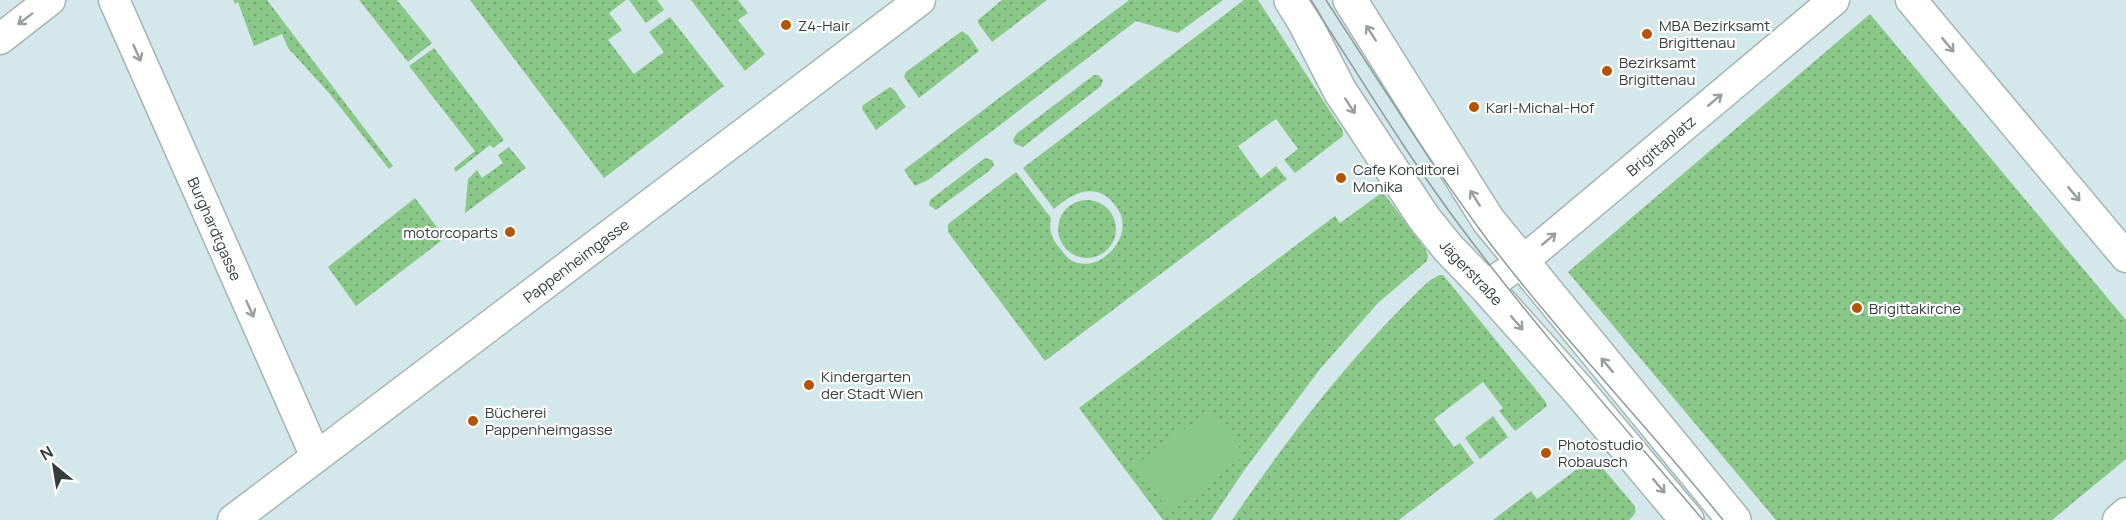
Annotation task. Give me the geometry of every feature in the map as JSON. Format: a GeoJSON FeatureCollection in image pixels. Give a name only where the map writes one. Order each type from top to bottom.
{"type":"FeatureCollection","features":[{"type":"Feature","properties":{"kind":"main road","name":"Jägerstraße"},"geometry":{"type":"LineString","coordinates":[[1291,0],[1340,91],[1416,206],[1449,249],[1578,390],[1687,520]]}},
{"type":"Feature","properties":{"kind":"main road"},"geometry":{"type":"LineString","coordinates":[[1350,0],[1488,220],[1734,520]]}},
{"type":"Feature","properties":{"kind":"street"},"geometry":{"type":"LineString","coordinates":[[0,39],[50,0]]}},
{"type":"Feature","properties":{"kind":"street","name":"Burghardtgasse"},"geometry":{"type":"LineString","coordinates":[[114,0],[316,457]]}},
{"type":"Feature","properties":{"kind":"street","name":"Pappenheimgasse"},"geometry":{"type":"LineString","coordinates":[[233,520],[920,0]]}},
{"type":"Feature","properties":{"kind":"street","name":"Brigittaplatz"},"geometry":{"type":"LineString","coordinates":[[1486,287],[1523,261],[1834,0]]}},
{"type":"Feature","properties":{"kind":"street"},"geometry":{"type":"LineString","coordinates":[[1911,0],[2126,257]]}},
{"type":"Feature","properties":{"kind":"street"},"geometry":{"type":"LineString","coordinates":[[2118,520],[2126,513]]}},
{"type":"Feature","properties":{"kind":"green space"},"geometry":{"type":"Polygon","coordinates":[[[233,0],[267,0],[393,166],[389,169],[329,93],[288,48],[282,34],[254,46],[238,2],[235,4],[233,0]]]}},
{"type":"Feature","properties":{"kind":"green space"},"geometry":{"type":"Polygon","coordinates":[[[359,0],[397,0],[432,43],[408,62],[359,0]]]}},
{"type":"Feature","properties":{"kind":"green space"},"geometry":{"type":"Polygon","coordinates":[[[470,0],[626,0],[609,13],[622,30],[608,40],[634,74],[664,52],[649,32],[670,17],[724,86],[604,178],[470,0]]]}},
{"type":"Feature","properties":{"kind":"green space"},"geometry":{"type":"Polygon","coordinates":[[[629,0],[657,0],[664,10],[646,23],[629,0]]]}},
{"type":"Feature","properties":{"kind":"green space"},"geometry":{"type":"Polygon","coordinates":[[[691,0],[738,0],[748,13],[738,20],[765,54],[745,71],[691,0]]]}},
{"type":"Feature","properties":{"kind":"green space"},"geometry":{"type":"Polygon","coordinates":[[[1002,0],[1047,0],[992,42],[978,20],[1002,0]]]}},
{"type":"Feature","properties":{"kind":"green space"},"geometry":{"type":"Polygon","coordinates":[[[1129,0],[1223,0],[1178,33],[1136,21],[928,180],[915,186],[904,170],[1129,0]]]}},
{"type":"Feature","properties":{"kind":"green space"},"geometry":{"type":"Polygon","coordinates":[[[1244,0],[1258,0],[1343,131],[1343,136],[1295,173],[1284,160],[1298,149],[1276,119],[1238,146],[1261,178],[1276,166],[1287,179],[1045,361],[948,232],[948,224],[1016,172],[1051,218],[1052,237],[1068,258],[1079,263],[1090,263],[1110,253],[1122,233],[1123,222],[1112,201],[1104,195],[1088,191],[1070,197],[1054,209],[1023,168],[1244,0]]]}},
{"type":"Feature","properties":{"kind":"green space"},"geometry":{"type":"Polygon","coordinates":[[[1870,14],[2126,320],[2126,459],[2052,520],[1776,520],[1568,272],[1870,14]]]}},
{"type":"Feature","properties":{"kind":"green space"},"geometry":{"type":"Polygon","coordinates":[[[962,31],[969,36],[979,51],[919,98],[904,77],[906,72],[962,31]]]}},
{"type":"Feature","properties":{"kind":"green space"},"geometry":{"type":"Polygon","coordinates":[[[434,48],[504,140],[493,148],[490,145],[456,172],[454,168],[475,151],[409,66],[434,48]]]}},
{"type":"Feature","properties":{"kind":"green space"},"geometry":{"type":"Polygon","coordinates":[[[1094,75],[1098,75],[1103,80],[1101,86],[1023,147],[1015,144],[1013,140],[1016,134],[1094,75]]]}},
{"type":"Feature","properties":{"kind":"green space"},"geometry":{"type":"Polygon","coordinates":[[[890,87],[906,107],[876,130],[862,109],[863,105],[890,87]]]}},
{"type":"Feature","properties":{"kind":"green space"},"geometry":{"type":"Polygon","coordinates":[[[509,147],[526,168],[465,213],[468,179],[477,170],[482,178],[503,163],[498,155],[509,147]]]}},
{"type":"Feature","properties":{"kind":"green space"},"geometry":{"type":"Polygon","coordinates":[[[985,158],[992,160],[994,165],[989,171],[936,210],[929,205],[930,200],[985,158]]]}},
{"type":"Feature","properties":{"kind":"green space"},"geometry":{"type":"Polygon","coordinates":[[[1380,194],[1385,195],[1426,250],[1427,261],[1378,303],[1320,369],[1245,469],[1211,520],[1163,520],[1079,408],[1335,216],[1340,223],[1380,194]]]}},
{"type":"Feature","properties":{"kind":"green space"},"geometry":{"type":"Polygon","coordinates":[[[415,198],[445,238],[356,306],[328,267],[415,198]]]}},
{"type":"Feature","properties":{"kind":"green space"},"geometry":{"type":"Polygon","coordinates":[[[1081,200],[1093,200],[1103,204],[1112,213],[1116,235],[1108,250],[1093,258],[1081,258],[1071,254],[1062,245],[1058,235],[1058,223],[1062,213],[1071,204],[1081,200]]]}},
{"type":"Feature","properties":{"kind":"green space"},"geometry":{"type":"Polygon","coordinates":[[[1443,275],[1547,406],[1515,431],[1499,411],[1503,408],[1483,382],[1434,419],[1454,447],[1460,443],[1474,463],[1399,520],[1232,520],[1300,425],[1349,365],[1429,281],[1443,275]]]}},
{"type":"Feature","properties":{"kind":"green space"},"geometry":{"type":"Polygon","coordinates":[[[1211,410],[1245,455],[1170,512],[1134,466],[1211,410]]]}},
{"type":"Feature","properties":{"kind":"green space"},"geometry":{"type":"Polygon","coordinates":[[[1493,416],[1508,437],[1480,459],[1465,438],[1493,416]]]}},
{"type":"Feature","properties":{"kind":"green space"},"geometry":{"type":"Polygon","coordinates":[[[1592,458],[1634,505],[1635,513],[1629,520],[1493,520],[1531,491],[1537,499],[1592,458]]]}},
{"type":"Feature","properties":{"kind":"tram line"},"geometry":{"type":"LineString","coordinates":[[1310,0],[1404,145],[1463,230],[1551,340],[1703,520]]}},
{"type":"Feature","properties":{"kind":"tram line"},"geometry":{"type":"LineString","coordinates":[[1326,0],[1424,150],[1486,238],[1543,310],[1723,520]]}},
{"type":"Feature","properties":{"kind":"place","name":"Z4-Hair"},"geometry":{"type":"Point","coordinates":[786,25]}},
{"type":"Feature","properties":{"kind":"place","name":"MBA Bezirksamt Brigittenau"},"geometry":{"type":"Point","coordinates":[1647,34]}},
{"type":"Feature","properties":{"kind":"place","name":"Bezirksamt Brigittenau"},"geometry":{"type":"Point","coordinates":[1607,71]}},
{"type":"Feature","properties":{"kind":"place","name":"Karl-Michal-Hof"},"geometry":{"type":"Point","coordinates":[1474,107]}},
{"type":"Feature","properties":{"kind":"place","name":"Cafe Konditorei Monika"},"geometry":{"type":"Point","coordinates":[1341,178]}},
{"type":"Feature","properties":{"kind":"place","name":"motorcoparts"},"geometry":{"type":"Point","coordinates":[510,232]}},
{"type":"Feature","properties":{"kind":"place","name":"Brigittakirche"},"geometry":{"type":"Point","coordinates":[1857,308]}},
{"type":"Feature","properties":{"kind":"place","name":"Kindergarten der Stadt Wien"},"geometry":{"type":"Point","coordinates":[809,385]}},
{"type":"Feature","properties":{"kind":"place","name":"Bücherei Pappenheimgasse"},"geometry":{"type":"Point","coordinates":[473,421]}},
{"type":"Feature","properties":{"kind":"place","name":"Photostudio Robausch"},"geometry":{"type":"Point","coordinates":[1546,453]}}]}
